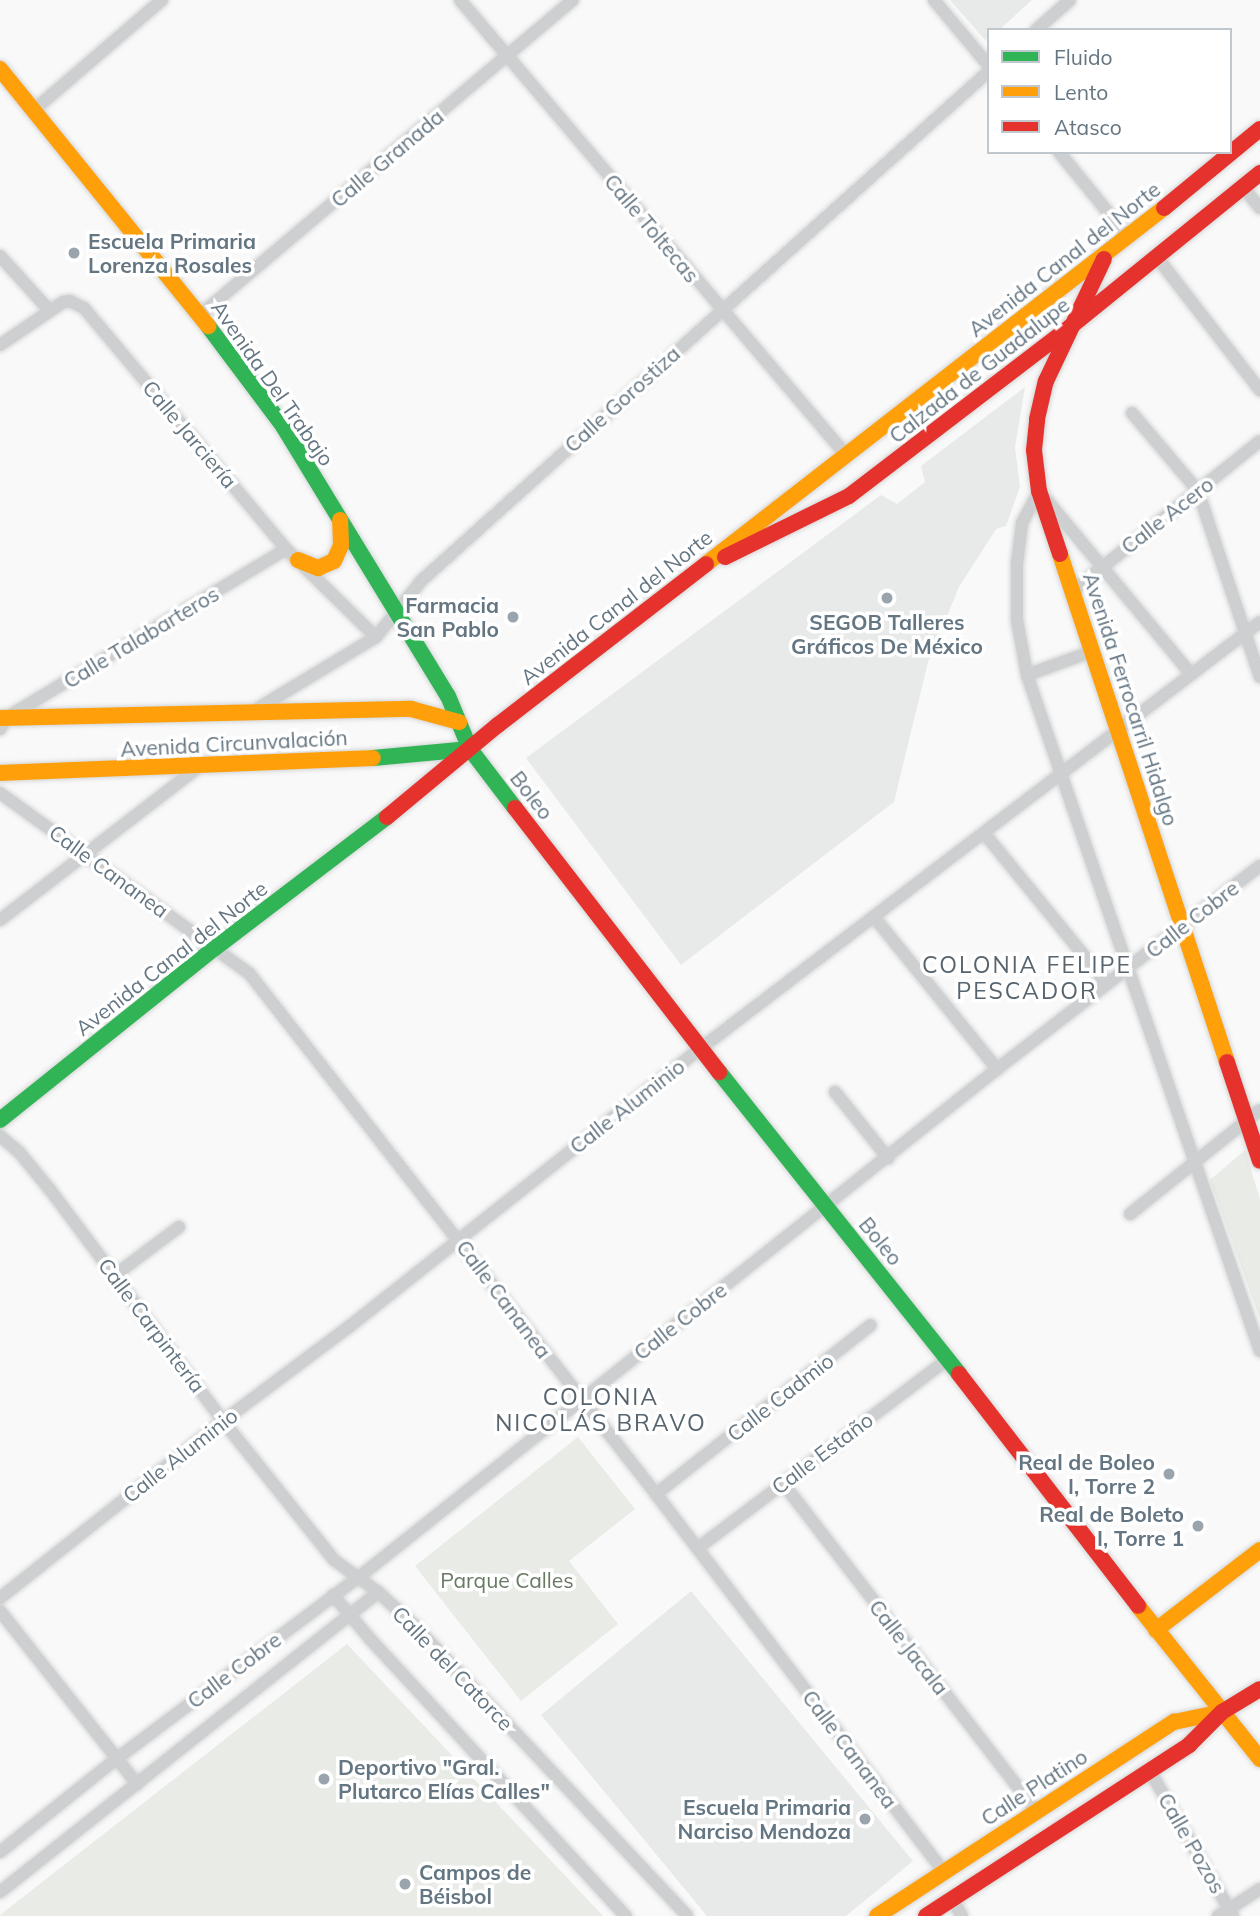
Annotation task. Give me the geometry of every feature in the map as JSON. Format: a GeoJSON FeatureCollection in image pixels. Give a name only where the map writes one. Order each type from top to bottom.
{"type":"FeatureCollection","features":[{"type":"Feature","properties":{"kind":"main road","name":"Avenida Del Trabajo"},"geometry":{"type":"LineString","coordinates":[[0,69],[200,315],[283,426],[448,696],[470,749]]}},
{"type":"Feature","properties":{"kind":"main road","name":"Avenida Canal del Norte"},"geometry":{"type":"LineString","coordinates":[[1232,152],[1260,129]]}},
{"type":"Feature","properties":{"kind":"main road","name":"Avenida Canal del Norte"},"geometry":{"type":"LineString","coordinates":[[0,1120],[215,948],[393,813],[702,566],[1128,237],[1229,154]]}},
{"type":"Feature","properties":{"kind":"main road","name":"Calzada de Guadalupe"},"geometry":{"type":"LineString","coordinates":[[702,566],[792,527],[849,496],[1070,327],[1260,173]]}},
{"type":"Feature","properties":{"kind":"main road","name":"Avenida Ferrocarril Hidalgo"},"geometry":{"type":"LineString","coordinates":[[1107,253],[1046,381],[1037,419],[1034,450],[1039,491],[1074,590],[1182,925],[1254,1115],[1260,1161]]}},
{"type":"Feature","properties":{"kind":"main road"},"geometry":{"type":"LineString","coordinates":[[292,555],[318,568],[334,561],[341,545],[340,520]]}},
{"type":"Feature","properties":{"kind":"main road","name":"Avenida Circunvalación"},"geometry":{"type":"LineString","coordinates":[[2,722],[411,709],[459,722]]}},
{"type":"Feature","properties":{"kind":"main road","name":"Avenida Circunvalación"},"geometry":{"type":"LineString","coordinates":[[0,773],[389,757],[470,749]]}},
{"type":"Feature","properties":{"kind":"main road","name":"Boleo"},"geometry":{"type":"LineString","coordinates":[[470,749],[700,1049],[948,1359],[1156,1630],[1260,1759]]}},
{"type":"Feature","properties":{"kind":"main road"},"geometry":{"type":"LineString","coordinates":[[1156,1630],[1260,1550]]}},
{"type":"Feature","properties":{"kind":"main road","name":"Calle Platino"},"geometry":{"type":"LineString","coordinates":[[926,1916],[1189,1745],[1222,1712],[1260,1689]]}},
{"type":"Feature","properties":{"kind":"main road","name":"Calle Platino"},"geometry":{"type":"LineString","coordinates":[[877,1916],[1174,1721],[1222,1712]]}},
{"type":"Feature","properties":{"kind":"street"},"geometry":{"type":"LineString","coordinates":[[34,110],[161,0]]}},
{"type":"Feature","properties":{"kind":"street","name":"Calle Toltecas"},"geometry":{"type":"LineString","coordinates":[[460,0],[846,455]]}},
{"type":"Feature","properties":{"kind":"street","name":"Calle Granada"},"geometry":{"type":"LineString","coordinates":[[200,315],[573,0]]}},
{"type":"Feature","properties":{"kind":"street"},"geometry":{"type":"LineString","coordinates":[[934,0],[987,66]]}},
{"type":"Feature","properties":{"kind":"street"},"geometry":{"type":"LineString","coordinates":[[1038,28],[1070,0]]}},
{"type":"Feature","properties":{"kind":"street","name":"Calle Gorostiza"},"geometry":{"type":"LineString","coordinates":[[250,713],[376,637],[421,581],[987,71]]}},
{"type":"Feature","properties":{"kind":"street"},"geometry":{"type":"LineString","coordinates":[[1061,154],[1128,237]]}},
{"type":"Feature","properties":{"kind":"street"},"geometry":{"type":"LineString","coordinates":[[1243,187],[1260,208]]}},
{"type":"Feature","properties":{"kind":"street"},"geometry":{"type":"LineString","coordinates":[[0,256],[48,309],[0,345]]}},
{"type":"Feature","properties":{"kind":"street"},"geometry":{"type":"LineString","coordinates":[[1156,256],[1260,390]]}},
{"type":"Feature","properties":{"kind":"street","name":"Calle Jarciería"},"geometry":{"type":"LineString","coordinates":[[48,309],[70,301],[84,308],[292,555],[376,637]]}},
{"type":"Feature","properties":{"kind":"street"},"geometry":{"type":"LineString","coordinates":[[1132,413],[1198,491],[1260,677]]}},
{"type":"Feature","properties":{"kind":"street","name":"Calle Acero"},"geometry":{"type":"LineString","coordinates":[[1074,590],[1260,441]]}},
{"type":"Feature","properties":{"kind":"street"},"geometry":{"type":"LineString","coordinates":[[1191,674],[1104,565],[1039,491],[1022,523],[1018,555],[1017,620],[1027,675],[1260,1351]]}},
{"type":"Feature","properties":{"kind":"street","name":"Calle Talabarteros"},"geometry":{"type":"LineString","coordinates":[[2,722],[292,555]]}},
{"type":"Feature","properties":{"kind":"street","name":"Calle Aluminio"},"geometry":{"type":"LineString","coordinates":[[0,1598],[223,1421],[351,1326],[458,1238],[700,1049],[1260,622]]}},
{"type":"Feature","properties":{"kind":"street"},"geometry":{"type":"LineString","coordinates":[[1027,675],[1093,651]]}},
{"type":"Feature","properties":{"kind":"street"},"geometry":{"type":"LineString","coordinates":[[0,920],[200,766]]}},
{"type":"Feature","properties":{"kind":"street","name":"Calle Cananea"},"geometry":{"type":"LineString","coordinates":[[0,793],[249,973],[698,1548],[944,1872]]}},
{"type":"Feature","properties":{"kind":"street"},"geometry":{"type":"LineString","coordinates":[[984,833],[1107,984]]}},
{"type":"Feature","properties":{"kind":"street","name":"Calle Cobre"},"geometry":{"type":"LineString","coordinates":[[0,1852],[115,1760],[359,1577],[998,1069],[1260,866]]}},
{"type":"Feature","properties":{"kind":"street"},"geometry":{"type":"LineString","coordinates":[[874,917],[998,1069]]}},
{"type":"Feature","properties":{"kind":"street"},"geometry":{"type":"LineString","coordinates":[[835,1092],[888,1158]]}},
{"type":"Feature","properties":{"kind":"street"},"geometry":{"type":"LineString","coordinates":[[1130,1214],[1254,1115]]}},
{"type":"Feature","properties":{"kind":"street","name":"Calle Carpintería"},"geometry":{"type":"LineString","coordinates":[[0,1136],[19,1152],[115,1275],[223,1421],[334,1560],[359,1577]]}},
{"type":"Feature","properties":{"kind":"street"},"geometry":{"type":"LineString","coordinates":[[115,1275],[179,1227]]}},
{"type":"Feature","properties":{"kind":"street","name":"Calle Cadmio"},"geometry":{"type":"LineString","coordinates":[[656,1494],[871,1325]]}},
{"type":"Feature","properties":{"kind":"street","name":"Calle Estaño"},"geometry":{"type":"LineString","coordinates":[[698,1548],[948,1359]]}},
{"type":"Feature","properties":{"kind":"street","name":"Calle Jacala"},"geometry":{"type":"LineString","coordinates":[[782,1482],[1036,1811]]}},
{"type":"Feature","properties":{"kind":"street","name":"Calle del Catorce"},"geometry":{"type":"LineString","coordinates":[[359,1577],[416,1627],[687,1916]]}},
{"type":"Feature","properties":{"kind":"street","name":"Calle Cobre"},"geometry":{"type":"LineString","coordinates":[[0,1892],[350,1617],[378,1592]]}},
{"type":"Feature","properties":{"kind":"street","name":"Calle del Catorce"},"geometry":{"type":"LineString","coordinates":[[333,1595],[350,1617],[626,1916]]}},
{"type":"Feature","properties":{"kind":"street"},"geometry":{"type":"LineString","coordinates":[[0,1611],[115,1760],[137,1784]]}},
{"type":"Feature","properties":{"kind":"street","name":"Calle Pozos"},"geometry":{"type":"LineString","coordinates":[[1150,1771],[1227,1914]]}},
{"type":"Feature","properties":{"kind":"street"},"geometry":{"type":"LineString","coordinates":[[1227,1914],[1260,1889]]}},
{"type":"Feature","properties":{"kind":"street"},"geometry":{"type":"LineString","coordinates":[[952,1899],[962,1916]]}},
{"type":"Feature","properties":{"kind":"shaded area"},"geometry":{"type":"Polygon","coordinates":[[[950,0],[1032,0],[1001,28],[987,28],[986,41],[950,0]]]}},
{"type":"Feature","properties":{"kind":"shaded area"},"geometry":{"type":"Polygon","coordinates":[[[1025,387],[1015,447],[1020,487],[1006,526],[996,529],[959,587],[928,662],[894,802],[681,965],[526,758],[881,495],[897,504],[925,482],[921,466],[1025,387]]]}},
{"type":"Feature","properties":{"kind":"shaded area"},"geometry":{"type":"Polygon","coordinates":[[[691,1591],[913,1861],[846,1916],[707,1916],[541,1715],[691,1591]]]}},
{"type":"Feature","properties":{"kind":"green space"},"geometry":{"type":"Polygon","coordinates":[[[1245,1150],[1260,1199],[1260,1319],[1210,1180],[1245,1150]]]}},
{"type":"Feature","properties":{"kind":"green space","name":"Parque Calles"},"geometry":{"type":"Polygon","coordinates":[[[578,1437],[635,1509],[569,1561],[618,1624],[521,1701],[415,1566],[578,1437]]]}},
{"type":"Feature","properties":{"kind":"green space","name":"Deportivo \"Gral. Plutarco Elías Calles\""},"geometry":{"type":"Polygon","coordinates":[[[347,1644],[603,1916],[0,1916],[0,1915],[347,1644]]]}},
{"type":"Feature","properties":{"kind":"traffic: fast"},"geometry":{"type":"LineString","coordinates":[[208,326],[283,426],[448,696],[470,749],[515,808]]}},
{"type":"Feature","properties":{"kind":"traffic: fast"},"geometry":{"type":"LineString","coordinates":[[373,758],[470,749]]}},
{"type":"Feature","properties":{"kind":"traffic: fast"},"geometry":{"type":"LineString","coordinates":[[0,1120],[215,948],[387,817]]}},
{"type":"Feature","properties":{"kind":"traffic: fast"},"geometry":{"type":"LineString","coordinates":[[719,1072],[959,1374]]}},
{"type":"Feature","properties":{"kind":"traffic: slow"},"geometry":{"type":"LineString","coordinates":[[0,69],[208,326]]}},
{"type":"Feature","properties":{"kind":"traffic: slow"},"geometry":{"type":"LineString","coordinates":[[706,564],[1164,208]]}},
{"type":"Feature","properties":{"kind":"traffic: slow"},"geometry":{"type":"LineString","coordinates":[[298,560],[318,568],[334,561],[341,545],[340,520]]}},
{"type":"Feature","properties":{"kind":"traffic: slow"},"geometry":{"type":"LineString","coordinates":[[1060,554],[1227,1062]]}},
{"type":"Feature","properties":{"kind":"traffic: slow"},"geometry":{"type":"LineString","coordinates":[[0,718],[411,709],[459,722]]}},
{"type":"Feature","properties":{"kind":"traffic: slow"},"geometry":{"type":"LineString","coordinates":[[0,773],[373,758]]}},
{"type":"Feature","properties":{"kind":"traffic: slow"},"geometry":{"type":"LineString","coordinates":[[1156,1630],[1260,1550]]}},
{"type":"Feature","properties":{"kind":"traffic: slow"},"geometry":{"type":"LineString","coordinates":[[1138,1606],[1260,1759]]}},
{"type":"Feature","properties":{"kind":"traffic: slow"},"geometry":{"type":"LineString","coordinates":[[877,1916],[1174,1722],[1222,1712]]}},
{"type":"Feature","properties":{"kind":"traffic: jam"},"geometry":{"type":"LineString","coordinates":[[1232,152],[1260,129]]}},
{"type":"Feature","properties":{"kind":"traffic: jam"},"geometry":{"type":"LineString","coordinates":[[1164,208],[1230,154]]}},
{"type":"Feature","properties":{"kind":"traffic: jam"},"geometry":{"type":"LineString","coordinates":[[725,557],[849,496],[1070,327],[1260,173]]}},
{"type":"Feature","properties":{"kind":"traffic: jam"},"geometry":{"type":"LineString","coordinates":[[1060,554],[1039,491],[1034,450],[1037,419],[1046,381],[1104,259]]}},
{"type":"Feature","properties":{"kind":"traffic: jam"},"geometry":{"type":"LineString","coordinates":[[387,817],[498,725],[706,564]]}},
{"type":"Feature","properties":{"kind":"traffic: jam"},"geometry":{"type":"LineString","coordinates":[[515,808],[719,1072]]}},
{"type":"Feature","properties":{"kind":"traffic: jam"},"geometry":{"type":"LineString","coordinates":[[1227,1062],[1260,1161]]}},
{"type":"Feature","properties":{"kind":"traffic: jam"},"geometry":{"type":"LineString","coordinates":[[959,1374],[1138,1606]]}},
{"type":"Feature","properties":{"kind":"traffic: jam"},"geometry":{"type":"LineString","coordinates":[[926,1916],[1189,1745],[1222,1712],[1260,1689]]}},
{"type":"Feature","properties":{"kind":"place","name":"Escuela Primaria Lorenza Rosales"},"geometry":{"type":"Point","coordinates":[74,253]}},
{"type":"Feature","properties":{"kind":"place","name":"SEGOB Talleres Gráficos De México"},"geometry":{"type":"Point","coordinates":[887,598]}},
{"type":"Feature","properties":{"kind":"place","name":"Farmacia San Pablo"},"geometry":{"type":"Point","coordinates":[513,617]}},
{"type":"Feature","properties":{"kind":"place","name":"Real de Boleo I, Torre 2"},"geometry":{"type":"Point","coordinates":[1169,1474]}},
{"type":"Feature","properties":{"kind":"place","name":"Real de Boleto I, Torre 1"},"geometry":{"type":"Point","coordinates":[1198,1526]}},
{"type":"Feature","properties":{"kind":"place","name":"Deportivo \"Gral. Plutarco Elías Calles\""},"geometry":{"type":"Point","coordinates":[324,1779]}},
{"type":"Feature","properties":{"kind":"place","name":"Escuela Primaria Narciso Mendoza"},"geometry":{"type":"Point","coordinates":[865,1819]}},
{"type":"Feature","properties":{"kind":"place","name":"Campos de Béisbol"},"geometry":{"type":"Point","coordinates":[405,1884]}},
{"type":"Feature","properties":{"kind":"district","name":"COLONIA FELIPE PESCADOR"},"geometry":{"type":"Point","coordinates":[1027,978]}},
{"type":"Feature","properties":{"kind":"district","name":"COLONIA NICOLÁS BRAVO"},"geometry":{"type":"Point","coordinates":[601,1410]}}]}
